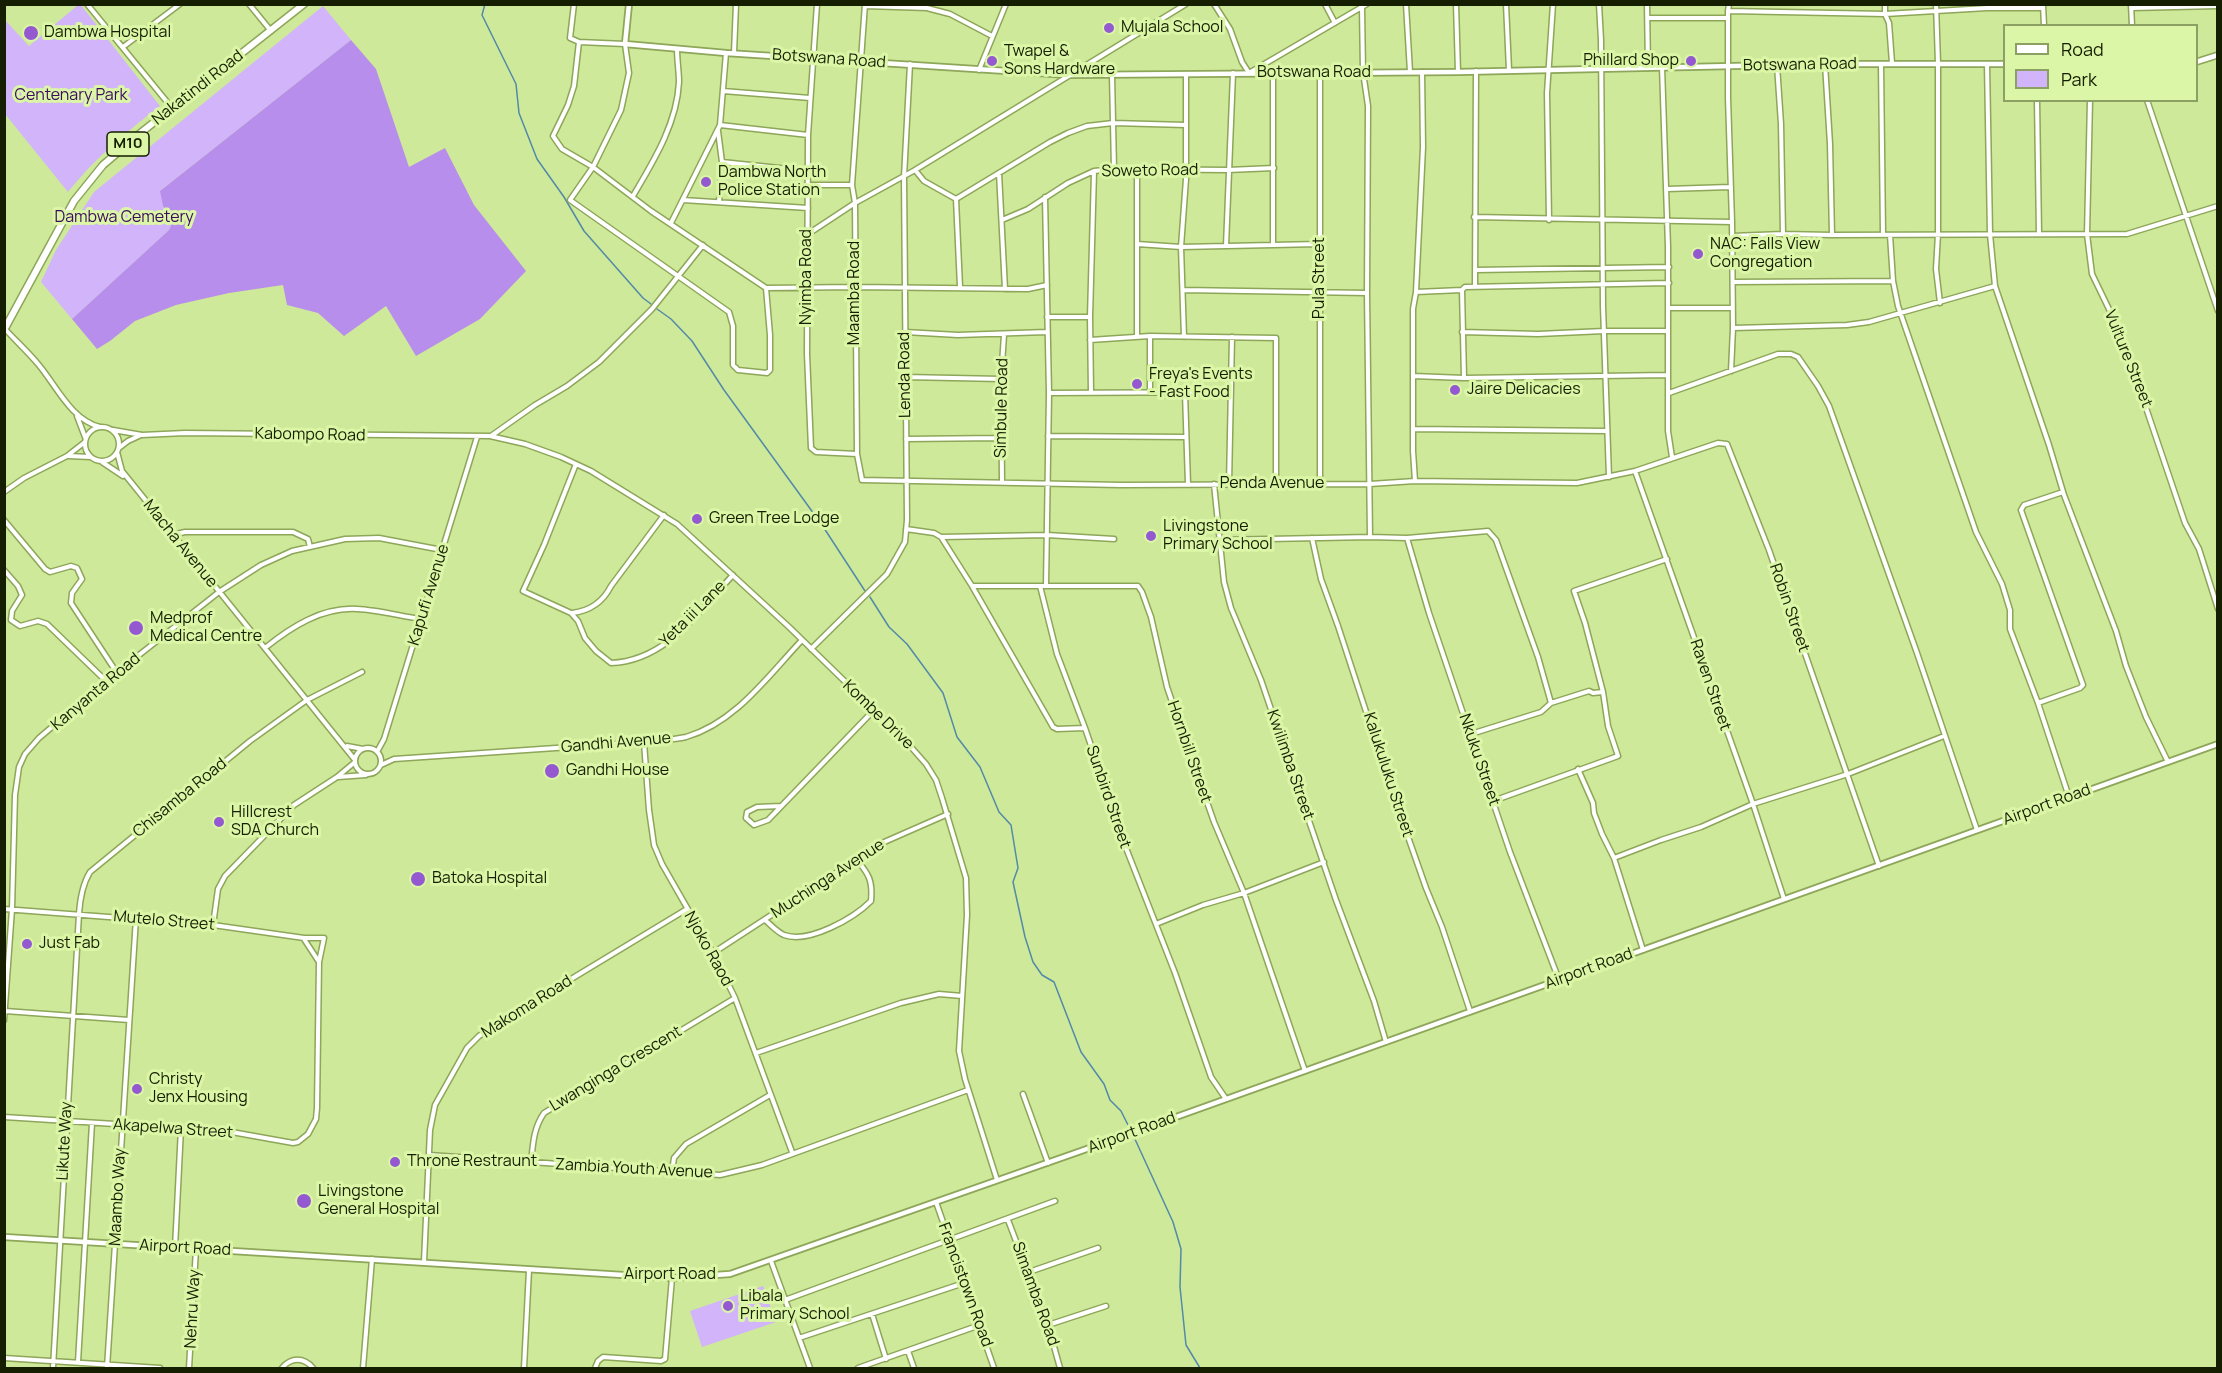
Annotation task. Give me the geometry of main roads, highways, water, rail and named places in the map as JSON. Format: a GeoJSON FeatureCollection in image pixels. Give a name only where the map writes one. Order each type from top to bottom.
{"type":"FeatureCollection","features":[{"type":"Feature","properties":{"kind":"highway","name":"Nakatindi Road"},"geometry":{"type":"LineString","coordinates":[[5,330],[60,225],[86,185],[103,165],[304,4]]}},
{"type":"Feature","properties":{"kind":"waterway"},"geometry":{"type":"LineString","coordinates":[[485,4],[482,15],[516,84],[519,113],[537,159],[564,197],[584,231],[643,298],[651,304]]}},
{"type":"Feature","properties":{"kind":"waterway"},"geometry":{"type":"LineString","coordinates":[[657,309],[671,319],[692,341],[724,390],[822,525],[865,591]]}},
{"type":"Feature","properties":{"kind":"waterway"},"geometry":{"type":"LineString","coordinates":[[870,597],[889,627],[907,644],[943,693],[957,737],[980,767],[999,812],[1011,825],[1018,868],[1013,882],[1033,962],[1042,975],[1054,982],[1081,1052],[1104,1084],[1110,1100],[1121,1111],[1131,1131]]}},
{"type":"Feature","properties":{"kind":"waterway"},"geometry":{"type":"LineString","coordinates":[[1134,1137],[1173,1222],[1181,1249],[1180,1287],[1186,1345],[1200,1368]]}},
{"type":"Feature","properties":{"kind":"place","name":"Mujala School"},"geometry":{"type":"Point","coordinates":[1109,28]}},
{"type":"Feature","properties":{"kind":"place","name":"Dambwa Hospital"},"geometry":{"type":"Point","coordinates":[31,33]}},
{"type":"Feature","properties":{"kind":"place","name":"Twapel & Sons Hardware"},"geometry":{"type":"Point","coordinates":[992,61]}},
{"type":"Feature","properties":{"kind":"place","name":"Phillard Shop"},"geometry":{"type":"Point","coordinates":[1691,61]}},
{"type":"Feature","properties":{"kind":"place","name":"Dambwa North Police Station"},"geometry":{"type":"Point","coordinates":[706,182]}},
{"type":"Feature","properties":{"kind":"place","name":"NAC: Falls View Congregation"},"geometry":{"type":"Point","coordinates":[1698,254]}},
{"type":"Feature","properties":{"kind":"place","name":"Freya's Events - Fast Food"},"geometry":{"type":"Point","coordinates":[1137,384]}},
{"type":"Feature","properties":{"kind":"place","name":"Jaire Delicacies"},"geometry":{"type":"Point","coordinates":[1455,390]}},
{"type":"Feature","properties":{"kind":"place","name":"Green Tree Lodge"},"geometry":{"type":"Point","coordinates":[697,519]}},
{"type":"Feature","properties":{"kind":"place","name":"Livingstone Primary School"},"geometry":{"type":"Point","coordinates":[1151,536]}},
{"type":"Feature","properties":{"kind":"place","name":"Medprof Medical Centre"},"geometry":{"type":"Point","coordinates":[136,628]}},
{"type":"Feature","properties":{"kind":"place","name":"Gandhi House"},"geometry":{"type":"Point","coordinates":[552,771]}},
{"type":"Feature","properties":{"kind":"place","name":"Hillcrest SDA Church"},"geometry":{"type":"Point","coordinates":[219,822]}},
{"type":"Feature","properties":{"kind":"place","name":"Batoka Hospital"},"geometry":{"type":"Point","coordinates":[418,879]}},
{"type":"Feature","properties":{"kind":"place","name":"Just Fab"},"geometry":{"type":"Point","coordinates":[27,944]}},
{"type":"Feature","properties":{"kind":"place","name":"Christy Jenx Housing"},"geometry":{"type":"Point","coordinates":[137,1089]}},
{"type":"Feature","properties":{"kind":"place","name":"Throne Restraunt"},"geometry":{"type":"Point","coordinates":[395,1162]}},
{"type":"Feature","properties":{"kind":"place","name":"Livingstone General Hospital"},"geometry":{"type":"Point","coordinates":[304,1201]}},
{"type":"Feature","properties":{"kind":"place","name":"Libala Primary School"},"geometry":{"type":"Point","coordinates":[728,1306]}},
{"type":"Feature","properties":{"kind":"park label","name":"Centenary Park"},"geometry":{"type":"Point","coordinates":[71,96]}},
{"type":"Feature","properties":{"kind":"park label","name":"Dambwa Cemetery"},"geometry":{"type":"Point","coordinates":[124,218]}}]}
